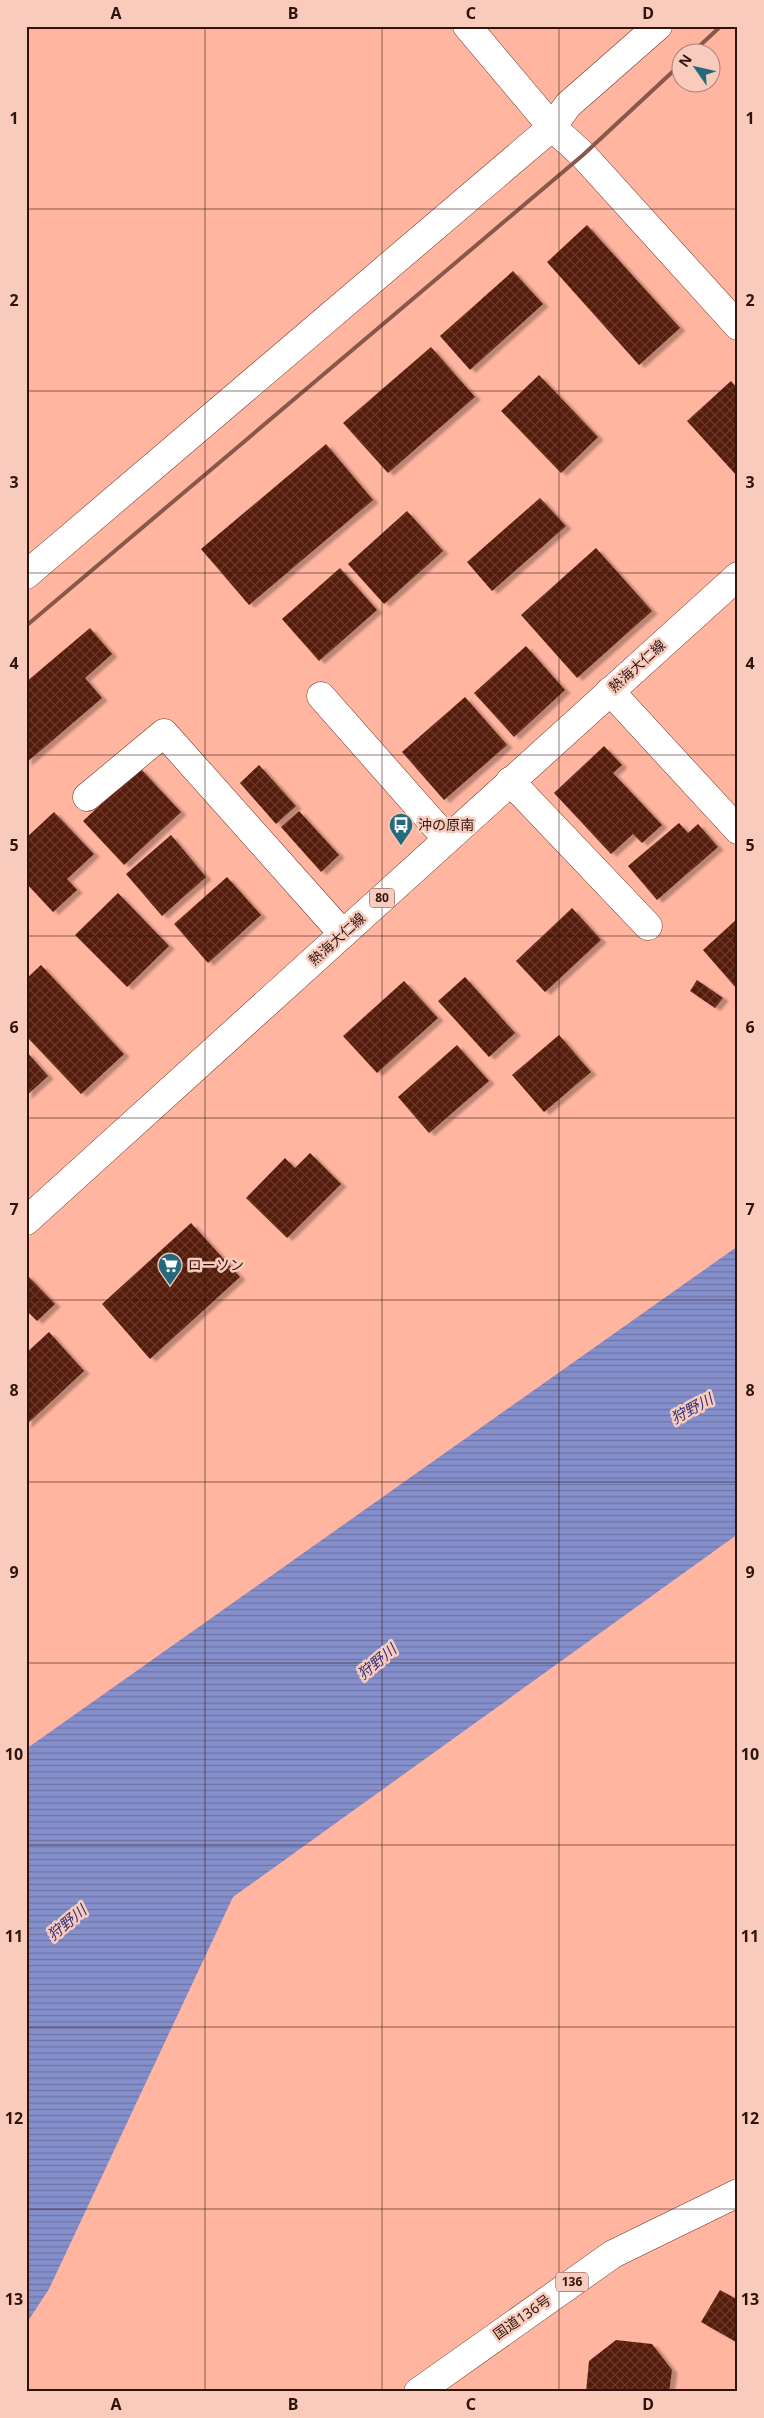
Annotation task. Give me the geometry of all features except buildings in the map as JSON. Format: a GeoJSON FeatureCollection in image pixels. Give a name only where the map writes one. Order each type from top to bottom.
{"type":"FeatureCollection","features":[{"type":"Feature","properties":{"kind":"main road"},"geometry":{"type":"LineString","coordinates":[[467,26],[552,128],[583,155],[738,326]]}},
{"type":"Feature","properties":{"kind":"main road"},"geometry":{"type":"LineString","coordinates":[[26,575],[552,128],[568,105],[658,26]]}},
{"type":"Feature","properties":{"kind":"main road","name":"熱海大仁線"},"geometry":{"type":"LineString","coordinates":[[26,1221],[738,576]]}},
{"type":"Feature","properties":{"kind":"main road"},"geometry":{"type":"LineString","coordinates":[[610,691],[738,830]]}},
{"type":"Feature","properties":{"kind":"main road"},"geometry":{"type":"LineString","coordinates":[[321,696],[447,839]]}},
{"type":"Feature","properties":{"kind":"main road"},"geometry":{"type":"LineString","coordinates":[[87,797],[164,733],[343,934]]}},
{"type":"Feature","properties":{"kind":"main road"},"geometry":{"type":"LineString","coordinates":[[510,781],[648,926]]}},
{"type":"Feature","properties":{"kind":"main road","name":"国道136号"},"geometry":{"type":"LineString","coordinates":[[418,2392],[612,2254],[738,2193]]}},
{"type":"Feature","properties":{"kind":"water","name":"狩野川"},"geometry":{"type":"Polygon","coordinates":[[[738,1246],[738,1534],[233,1897],[49,2289],[26,2324],[26,1749],[738,1246]]]}},
{"type":"Feature","properties":{"kind":"railway"},"geometry":{"type":"LineString","coordinates":[[704,42],[721,26]]}},
{"type":"Feature","properties":{"kind":"railway"},"geometry":{"type":"LineString","coordinates":[[26,626],[583,155],[672,72]]}},
{"type":"Feature","properties":{"kind":"place","name":"沖の原南"},"geometry":{"type":"Point","coordinates":[401,846]}},
{"type":"Feature","properties":{"kind":"place","name":"ローソン"},"geometry":{"type":"Point","coordinates":[170,1286]}}]}
